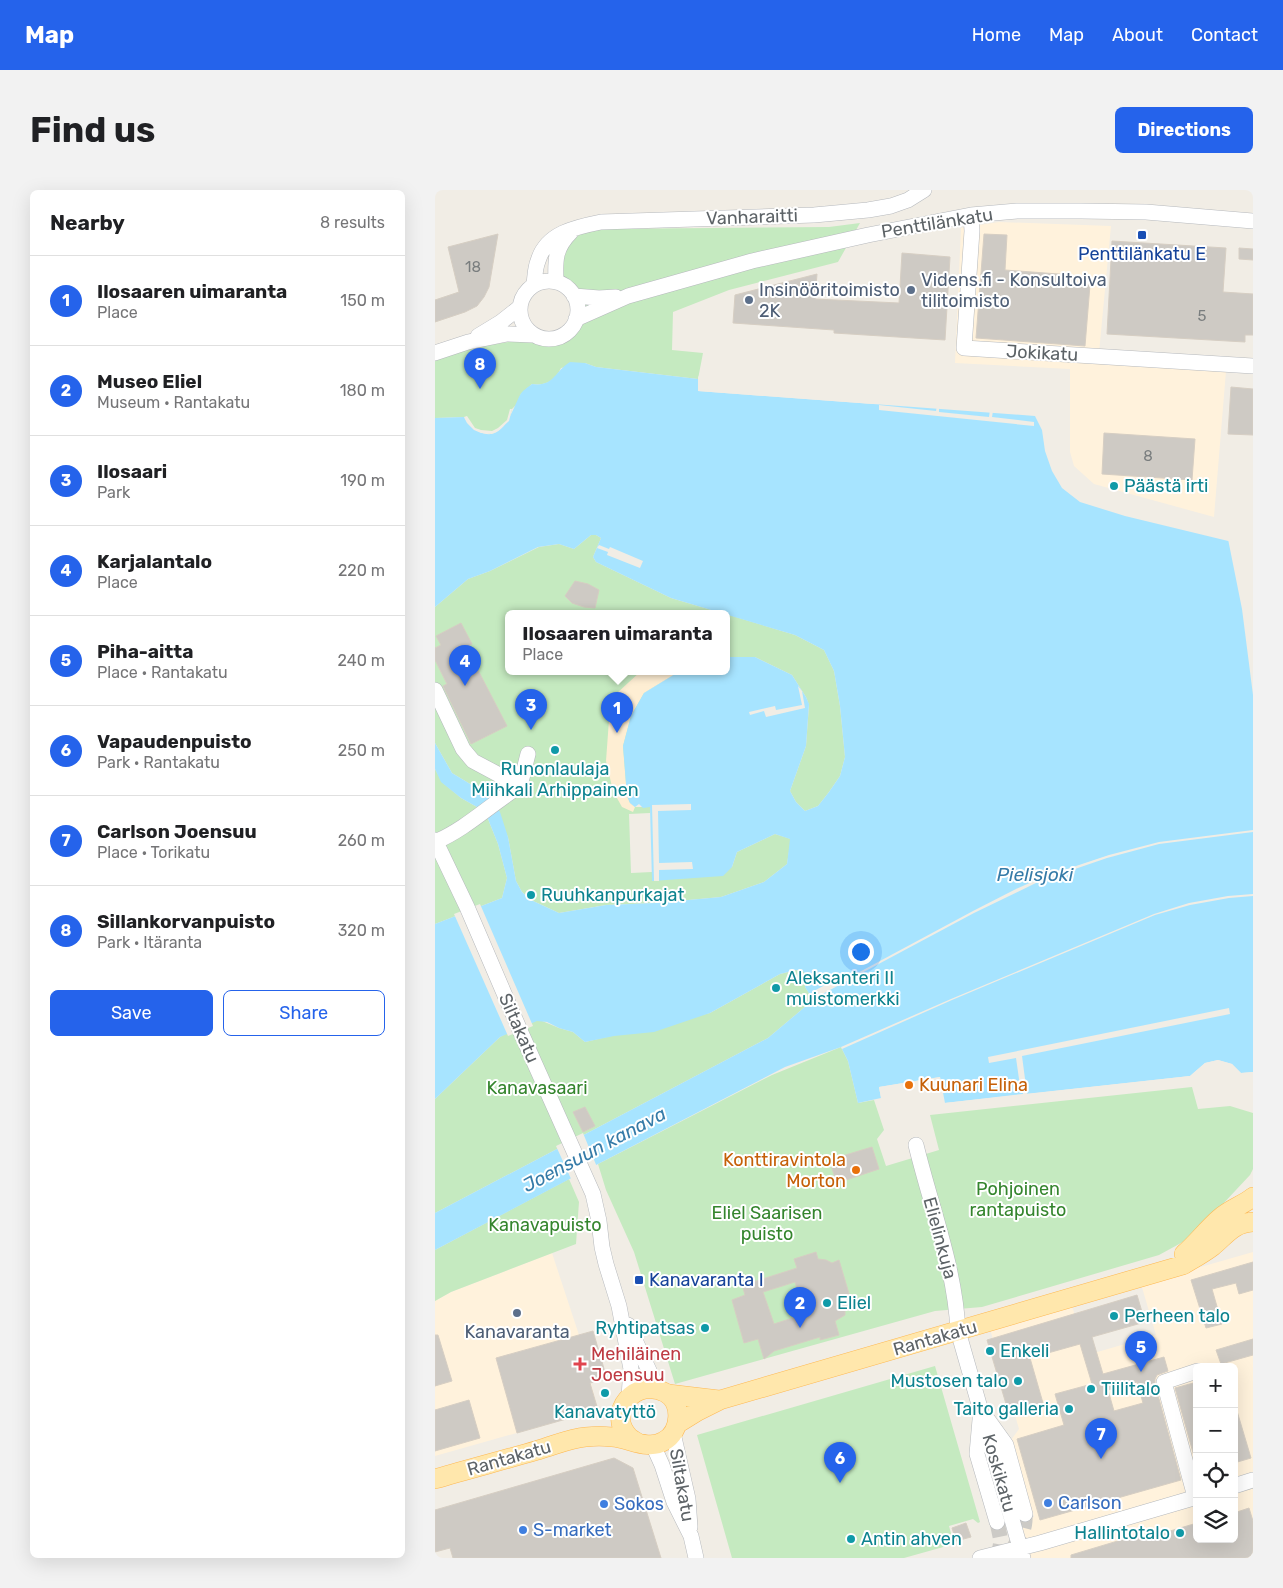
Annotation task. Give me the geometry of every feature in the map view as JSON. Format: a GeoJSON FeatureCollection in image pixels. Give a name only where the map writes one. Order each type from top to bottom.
{"type":"FeatureCollection","features":[{"type":"Feature","properties":{"kind":"main road","name":"Rantakatu"},"geometry":{"type":"LineString","coordinates":[[1150,1276],[1180,1258],[1231,1209],[1253,1197]]}},
{"type":"Feature","properties":{"kind":"main road","name":"Rantakatu"},"geometry":{"type":"LineString","coordinates":[[675,1429],[698,1411],[721,1400],[1183,1265],[1213,1246],[1226,1233],[1241,1223],[1253,1222]]}},
{"type":"Feature","properties":{"kind":"main road"},"geometry":{"type":"LineString","coordinates":[[651,1388],[663,1392],[676,1406],[678,1415],[675,1429],[664,1442],[646,1444],[628,1436],[622,1426],[621,1414],[627,1399],[643,1389],[651,1388]]}},
{"type":"Feature","properties":{"kind":"main road","name":"Rantakatu"},"geometry":{"type":"LineString","coordinates":[[663,1392],[721,1400]]}},
{"type":"Feature","properties":{"kind":"main road","name":"Rantakatu"},"geometry":{"type":"LineString","coordinates":[[584,1437],[608,1420],[627,1399]]}},
{"type":"Feature","properties":{"kind":"main road","name":"Rantakatu"},"geometry":{"type":"LineString","coordinates":[[435,1479],[584,1437],[614,1437],[646,1444]]}},
{"type":"Feature","properties":{"kind":"street","name":"Vanharaitti"},"geometry":{"type":"LineString","coordinates":[[534,284],[537,262],[544,247],[555,237],[575,227],[601,222],[814,215],[868,210],[891,206],[908,200],[924,190]]}},
{"type":"Feature","properties":{"kind":"street","name":"Penttilänkatu"},"geometry":{"type":"LineString","coordinates":[[576,320],[628,296],[752,261],[868,235],[971,215],[1017,211],[1137,212],[1253,221]]}},
{"type":"Feature","properties":{"kind":"street","name":"Jokikatu"},"geometry":{"type":"LineString","coordinates":[[971,215],[972,231],[964,348],[1253,366]]}},
{"type":"Feature","properties":{"kind":"street"},"geometry":{"type":"LineString","coordinates":[[556,282],[555,264],[557,251],[563,240],[575,227]]}},
{"type":"Feature","properties":{"kind":"street"},"geometry":{"type":"LineString","coordinates":[[435,353],[468,342],[507,334],[533,335],[545,339],[559,338],[569,330],[576,320],[578,308],[574,296],[567,287],[556,282],[545,281],[534,284],[527,290],[519,306],[520,316],[524,326],[533,335]]}},
{"type":"Feature","properties":{"kind":"street","name":"Penttilänkatu"},"geometry":{"type":"LineString","coordinates":[[574,296],[599,298],[628,296]]}},
{"type":"Feature","properties":{"kind":"street"},"geometry":{"type":"LineString","coordinates":[[468,342],[501,322],[519,306]]}},
{"type":"Feature","properties":{"kind":"street"},"geometry":{"type":"LineString","coordinates":[[435,690],[463,749],[473,761],[520,786]]}},
{"type":"Feature","properties":{"kind":"street"},"geometry":{"type":"LineString","coordinates":[[435,841],[456,833],[520,786],[528,754]]}},
{"type":"Feature","properties":{"kind":"street","name":"Siltakatu"},"geometry":{"type":"LineString","coordinates":[[435,841],[467,907],[593,1194],[602,1247],[619,1306],[631,1369],[627,1399]]}},
{"type":"Feature","properties":{"kind":"street","name":"Elielinkuja"},"geometry":{"type":"LineString","coordinates":[[916,1145],[952,1279],[957,1309],[958,1331]]}},
{"type":"Feature","properties":{"kind":"street","name":"Siltakatu"},"geometry":{"type":"LineString","coordinates":[[619,1306],[663,1392]]}},
{"type":"Feature","properties":{"kind":"street","name":"Koskikatu"},"geometry":{"type":"LineString","coordinates":[[958,1331],[1022,1553]]}},
{"type":"Feature","properties":{"kind":"street"},"geometry":{"type":"LineString","coordinates":[[1193,1372],[1164,1382],[1193,1486]]}},
{"type":"Feature","properties":{"kind":"street"},"geometry":{"type":"LineString","coordinates":[[981,1411],[1005,1445],[1025,1514]]}},
{"type":"Feature","properties":{"kind":"street"},"geometry":{"type":"LineString","coordinates":[[981,1411],[977,1454],[997,1522]]}},
{"type":"Feature","properties":{"kind":"street","name":"Siltakatu"},"geometry":{"type":"LineString","coordinates":[[675,1429],[688,1500],[691,1536]]}},
{"type":"Feature","properties":{"kind":"street","name":"Siltakatu"},"geometry":{"type":"LineString","coordinates":[[646,1444],[662,1465],[675,1502],[691,1536],[697,1558]]}},
{"type":"Feature","properties":{"kind":"street"},"geometry":{"type":"LineString","coordinates":[[1238,1485],[1253,1480]]}},
{"type":"Feature","properties":{"kind":"street"},"geometry":{"type":"LineString","coordinates":[[980,1558],[1022,1553],[1193,1498]]}},
{"type":"Feature","properties":{"kind":"shaded area"},"geometry":{"type":"Polygon","coordinates":[[[999,222],[1111,226],[1099,353],[1227,359],[1214,517],[1094,484],[1074,466],[1070,452],[1070,369],[955,363],[961,228],[999,222]]]}},
{"type":"Feature","properties":{"kind":"shaded area"},"geometry":{"type":"Polygon","coordinates":[[[1253,1252],[1253,1476],[1238,1481],[1238,1363],[1193,1363],[1193,1481],[1164,1387],[1107,1404],[1163,1388],[1193,1487],[1193,1543],[1238,1543],[1238,1487],[1253,1483],[1253,1558],[1028,1558],[1018,1522],[1034,1517],[1011,1440],[1019,1429],[990,1329],[1072,1306],[1087,1355],[1156,1335],[1141,1284],[1253,1252]]]}},
{"type":"Feature","properties":{"kind":"shaded area"},"geometry":{"type":"Polygon","coordinates":[[[552,1253],[579,1335],[607,1379],[591,1383],[598,1410],[435,1456],[435,1301],[451,1292],[552,1253]]]}},
{"type":"Feature","properties":{"kind":"green space"},"geometry":{"type":"Polygon","coordinates":[[[860,223],[838,262],[729,290],[673,312],[672,350],[703,353],[698,379],[596,367],[585,363],[561,368],[549,382],[532,384],[521,394],[512,409],[509,421],[492,434],[474,430],[464,417],[435,418],[435,359],[469,348],[534,338],[547,342],[565,337],[579,321],[578,295],[560,277],[560,264],[568,245],[580,234],[603,229],[829,227],[860,223]]]}},
{"type":"Feature","properties":{"kind":"green space"},"geometry":{"type":"Polygon","coordinates":[[[591,535],[596,535],[601,538],[593,557],[596,562],[671,598],[712,610],[505,610],[505,675],[673,675],[644,693],[630,803],[635,807],[650,807],[650,813],[629,814],[631,873],[652,872],[652,880],[732,867],[737,852],[775,834],[791,839],[787,864],[764,882],[721,897],[606,905],[559,913],[531,900],[522,892],[516,881],[508,837],[485,793],[452,773],[435,743],[435,607],[468,579],[490,571],[539,547],[559,544],[574,549],[591,535]]]}},
{"type":"Feature","properties":{"kind":"green space"},"geometry":{"type":"Polygon","coordinates":[[[730,615],[795,635],[824,650],[834,671],[840,706],[845,757],[840,776],[829,792],[818,806],[805,811],[796,802],[790,791],[806,746],[809,705],[792,675],[755,657],[730,657],[730,615]]]}},
{"type":"Feature","properties":{"kind":"green space"},"geometry":{"type":"Polygon","coordinates":[[[435,769],[442,782],[461,798],[477,807],[488,819],[498,844],[507,878],[502,898],[435,924],[435,769]]]}},
{"type":"Feature","properties":{"kind":"green space","name":"Kanavasaari"},"geometry":{"type":"Polygon","coordinates":[[[796,970],[804,971],[807,979],[805,987],[812,997],[812,1001],[768,1038],[435,1213],[435,1099],[500,1037],[535,1018],[573,1032],[585,1042],[710,1013],[780,974],[796,970]]]}},
{"type":"Feature","properties":{"kind":"green space"},"geometry":{"type":"Polygon","coordinates":[[[841,1047],[848,1061],[858,1103],[874,1100],[884,1130],[877,1139],[886,1166],[939,1150],[930,1115],[1192,1087],[1198,1109],[1230,1106],[1253,1113],[1253,1169],[1250,1175],[1192,1237],[1159,1255],[982,1307],[935,1311],[675,1384],[634,1252],[606,1190],[598,1164],[772,1075],[841,1047]]]}},
{"type":"Feature","properties":{"kind":"green space","name":"Kanavapuisto"},"geometry":{"type":"Polygon","coordinates":[[[569,1179],[579,1202],[576,1244],[451,1292],[435,1301],[435,1250],[569,1179]]]}},
{"type":"Feature","properties":{"kind":"green space"},"geometry":{"type":"Polygon","coordinates":[[[935,1366],[980,1522],[978,1523],[973,1519],[949,1526],[954,1544],[904,1558],[732,1558],[697,1435],[935,1366]]]}},
{"type":"Feature","properties":{"kind":"sand"},"geometry":{"type":"Polygon","coordinates":[[[637,675],[673,675],[644,693],[631,716],[623,746],[627,796],[630,803],[635,807],[633,812],[622,807],[613,791],[606,761],[609,720],[617,693],[637,675]]]}},
{"type":"Feature","properties":{"kind":"water","name":"Pielisjoki"},"geometry":{"type":"Polygon","coordinates":[[[570,362],[585,363],[596,367],[698,379],[698,391],[1035,416],[1042,430],[1045,451],[1052,471],[1062,488],[1080,502],[1125,516],[1253,547],[1253,1072],[1241,1073],[1232,1064],[1218,1060],[1205,1063],[1190,1076],[944,1103],[940,1077],[879,1087],[881,1098],[858,1103],[848,1061],[841,1047],[785,1067],[435,1250],[435,1213],[768,1038],[812,1001],[805,987],[807,979],[804,972],[796,970],[780,974],[710,1013],[654,1032],[614,1036],[585,1042],[573,1032],[547,1022],[537,1021],[500,1037],[435,1099],[435,924],[502,898],[507,878],[498,844],[488,819],[477,807],[461,798],[441,782],[435,769],[435,743],[452,773],[485,793],[500,812],[508,837],[516,881],[522,892],[531,900],[559,913],[606,905],[721,897],[764,882],[787,864],[790,839],[775,834],[737,852],[732,867],[723,876],[652,881],[650,807],[643,808],[639,804],[635,807],[630,803],[627,796],[623,746],[631,716],[644,693],[673,675],[730,675],[730,657],[755,657],[792,675],[809,704],[806,746],[790,791],[796,802],[805,811],[818,806],[829,792],[840,776],[845,757],[840,706],[834,671],[824,650],[795,635],[730,616],[730,610],[711,610],[671,598],[596,562],[593,557],[601,538],[596,535],[591,535],[574,549],[559,544],[538,547],[490,571],[468,579],[435,607],[435,418],[464,417],[478,431],[487,434],[494,433],[500,430],[510,417],[520,395],[524,391],[532,384],[549,381],[570,362]]]}},
{"type":"Feature","properties":{"kind":"pier"},"geometry":{"type":"Polygon","coordinates":[[[698,376],[701,379],[700,389],[874,402],[873,404],[698,391],[698,376]]]}},
{"type":"Feature","properties":{"kind":"pier"},"geometry":{"type":"Polygon","coordinates":[[[879,405],[936,411],[937,406],[939,407],[939,412],[989,417],[990,410],[993,411],[992,417],[1034,422],[1034,426],[879,410],[879,405]]]}},
{"type":"Feature","properties":{"kind":"pier"},"geometry":{"type":"Polygon","coordinates":[[[510,409],[512,409],[509,421],[492,434],[474,430],[464,417],[467,416],[475,428],[492,431],[507,420],[510,409]]]}},
{"type":"Feature","properties":{"kind":"pier"},"geometry":{"type":"Polygon","coordinates":[[[1228,539],[1253,545],[1253,695],[1242,609],[1228,539]]]}},
{"type":"Feature","properties":{"kind":"pier"},"geometry":{"type":"Polygon","coordinates":[[[599,545],[609,549],[610,547],[643,561],[640,568],[607,555],[608,552],[597,548],[599,545]]]}},
{"type":"Feature","properties":{"kind":"pier"},"geometry":{"type":"Polygon","coordinates":[[[798,686],[802,691],[805,708],[766,717],[764,711],[750,715],[749,712],[775,706],[776,710],[802,705],[798,686]]]}},
{"type":"Feature","properties":{"kind":"pier"},"geometry":{"type":"Polygon","coordinates":[[[691,804],[691,810],[658,811],[659,863],[692,862],[693,869],[659,870],[659,881],[654,881],[652,805],[691,804]]]}},
{"type":"Feature","properties":{"kind":"pier"},"geometry":{"type":"Polygon","coordinates":[[[1253,830],[1253,832],[1159,844],[1107,858],[1040,881],[974,913],[815,998],[811,995],[813,994],[812,992],[849,972],[852,976],[973,911],[1043,877],[1109,855],[1159,842],[1253,830]]]}},
{"type":"Feature","properties":{"kind":"pier"},"geometry":{"type":"Polygon","coordinates":[[[1253,894],[1253,896],[1190,905],[1155,915],[952,1000],[842,1049],[841,1047],[1154,914],[1189,903],[1228,896],[1253,894]]]}},
{"type":"Feature","properties":{"kind":"pier"},"geometry":{"type":"Polygon","coordinates":[[[480,904],[533,1026],[508,1036],[454,914],[480,904]]]}},
{"type":"Feature","properties":{"kind":"pier"},"geometry":{"type":"Polygon","coordinates":[[[1229,1008],[1230,1014],[1022,1056],[1027,1094],[1190,1076],[1205,1063],[1218,1060],[1232,1064],[1241,1073],[1253,1072],[1253,1074],[1240,1075],[1231,1066],[1218,1062],[1206,1064],[1191,1078],[943,1105],[938,1080],[882,1089],[883,1098],[881,1098],[879,1087],[940,1077],[945,1103],[1023,1094],[1021,1093],[1016,1058],[989,1063],[988,1057],[1229,1008]]]}},
{"type":"Feature","properties":{"kind":"pier"},"geometry":{"type":"Polygon","coordinates":[[[583,1133],[597,1167],[572,1181],[556,1146],[583,1133]]]}},
{"type":"Feature","properties":{"kind":"building"},"geometry":{"type":"Polygon","coordinates":[[[498,234],[489,287],[484,297],[477,306],[435,322],[435,300],[459,292],[448,247],[498,234]]]}},
{"type":"Feature","properties":{"kind":"building"},"geometry":{"type":"Polygon","coordinates":[[[984,234],[1007,235],[1005,270],[1072,275],[1072,284],[1090,285],[1085,346],[976,338],[984,234]]]}},
{"type":"Feature","properties":{"kind":"building"},"geometry":{"type":"Polygon","coordinates":[[[1112,241],[1226,248],[1223,292],[1253,294],[1253,335],[1245,335],[1245,342],[1107,334],[1112,241]]]}},
{"type":"Feature","properties":{"kind":"building"},"geometry":{"type":"Polygon","coordinates":[[[1239,248],[1253,249],[1253,260],[1239,259],[1239,248]]]}},
{"type":"Feature","properties":{"kind":"building"},"geometry":{"type":"Polygon","coordinates":[[[902,253],[950,257],[945,340],[834,333],[834,330],[733,323],[735,295],[817,274],[815,299],[899,303],[902,253]]]}},
{"type":"Feature","properties":{"kind":"building"},"geometry":{"type":"Polygon","coordinates":[[[1231,387],[1253,389],[1253,435],[1228,434],[1231,387]]]}},
{"type":"Feature","properties":{"kind":"building"},"geometry":{"type":"Polygon","coordinates":[[[1104,433],[1195,439],[1192,480],[1102,474],[1104,433]]]}},
{"type":"Feature","properties":{"kind":"building"},"geometry":{"type":"Polygon","coordinates":[[[575,581],[588,584],[599,590],[595,608],[572,603],[565,596],[575,581]]]}},
{"type":"Feature","properties":{"kind":"building"},"geometry":{"type":"Polygon","coordinates":[[[461,623],[472,644],[466,647],[507,726],[471,744],[443,686],[447,684],[435,660],[435,648],[441,645],[436,636],[461,623]]]}},
{"type":"Feature","properties":{"kind":"building"},"geometry":{"type":"Polygon","coordinates":[[[585,1107],[595,1126],[583,1132],[573,1112],[585,1107]]]}},
{"type":"Feature","properties":{"kind":"building"},"geometry":{"type":"Polygon","coordinates":[[[872,1147],[879,1169],[837,1183],[829,1160],[872,1147]]]}},
{"type":"Feature","properties":{"kind":"building","name":"Eliel"},"geometry":{"type":"Polygon","coordinates":[[[816,1252],[818,1259],[832,1263],[839,1260],[853,1307],[845,1309],[845,1315],[835,1321],[839,1335],[820,1340],[820,1337],[774,1351],[764,1359],[758,1339],[744,1343],[732,1300],[745,1295],[739,1274],[753,1282],[797,1268],[794,1259],[816,1252]],[[795,1282],[763,1292],[774,1324],[805,1314],[795,1282]]]}},
{"type":"Feature","properties":{"kind":"building"},"geometry":{"type":"Polygon","coordinates":[[[1253,1262],[1253,1290],[1239,1294],[1236,1283],[1212,1289],[1222,1324],[1206,1328],[1191,1280],[1253,1262]]]}},
{"type":"Feature","properties":{"kind":"building"},"geometry":{"type":"Polygon","coordinates":[[[1137,1295],[1145,1322],[1092,1337],[1103,1374],[1164,1357],[1168,1371],[1157,1375],[1155,1384],[1181,1480],[1040,1520],[1017,1439],[1064,1425],[1055,1394],[1092,1384],[1080,1344],[1030,1358],[1043,1403],[1009,1414],[987,1340],[1137,1295]],[[1137,1382],[1108,1390],[1114,1411],[1143,1403],[1137,1382]]]}},
{"type":"Feature","properties":{"kind":"building"},"geometry":{"type":"Polygon","coordinates":[[[593,1331],[607,1379],[590,1383],[598,1410],[517,1433],[496,1358],[593,1331]]]}},
{"type":"Feature","properties":{"kind":"building"},"geometry":{"type":"Polygon","coordinates":[[[435,1335],[438,1335],[452,1381],[435,1386],[435,1335]]]}},
{"type":"Feature","properties":{"kind":"building"},"geometry":{"type":"Polygon","coordinates":[[[1253,1339],[1253,1355],[1221,1363],[1216,1350],[1253,1339]]]}},
{"type":"Feature","properties":{"kind":"building"},"geometry":{"type":"Polygon","coordinates":[[[1193,1383],[1193,1453],[1175,1388],[1193,1383]]]}},
{"type":"Feature","properties":{"kind":"building"},"geometry":{"type":"Polygon","coordinates":[[[469,1400],[480,1438],[435,1451],[435,1410],[469,1400]]]}},
{"type":"Feature","properties":{"kind":"building"},"geometry":{"type":"Polygon","coordinates":[[[1238,1414],[1251,1458],[1238,1462],[1238,1414]]]}},
{"type":"Feature","properties":{"kind":"building"},"geometry":{"type":"Polygon","coordinates":[[[614,1458],[633,1468],[661,1558],[453,1558],[450,1548],[435,1552],[435,1510],[614,1458]]]}},
{"type":"Feature","properties":{"kind":"building","name":"Hallintotalo"},"geometry":{"type":"Polygon","coordinates":[[[1249,1508],[1253,1521],[1253,1558],[1071,1558],[1071,1555],[1141,1534],[1143,1539],[1193,1524],[1193,1543],[1238,1543],[1238,1512],[1249,1508]]]}},
{"type":"Feature","properties":{"kind":"building"},"geometry":{"type":"Polygon","coordinates":[[[966,1523],[971,1537],[956,1541],[952,1528],[966,1523]]]}},
{"type":"Feature","properties":{"kind":"tunnel"},"geometry":{"type":"LineString","coordinates":[[1013,1548],[1022,1533],[1025,1524],[1025,1514]]}},
{"type":"Feature","properties":{"kind":"tunnel"},"geometry":{"type":"LineString","coordinates":[[997,1522],[1001,1541],[998,1558]]}},
{"type":"Feature","properties":{"kind":"place","name":"Penttilänkatu E"},"geometry":{"type":"Point","coordinates":[1142,235]}},
{"type":"Feature","properties":{"kind":"place","name":"Videns.fi - Konsultoiva tilitoimisto"},"geometry":{"type":"Point","coordinates":[911,290]}},
{"type":"Feature","properties":{"kind":"place","name":"Insinööritoimisto 2K"},"geometry":{"type":"Point","coordinates":[749,300]}},
{"type":"Feature","properties":{"kind":"place","name":"Sillankorvanpuisto"},"geometry":{"type":"Point","coordinates":[480,389]}},
{"type":"Feature","properties":{"kind":"place","name":"Päästä irti"},"geometry":{"type":"Point","coordinates":[1114,486]}},
{"type":"Feature","properties":{"kind":"place","name":"Karjalantalo"},"geometry":{"type":"Point","coordinates":[465,686]}},
{"type":"Feature","properties":{"kind":"place","name":"Ilosaari"},"geometry":{"type":"Point","coordinates":[531,730]}},
{"type":"Feature","properties":{"kind":"place","name":"Ilosaaren uimaranta"},"geometry":{"type":"Point","coordinates":[617,733]}},
{"type":"Feature","properties":{"kind":"place","name":"Runonlaulaja Miihkali Arhippainen"},"geometry":{"type":"Point","coordinates":[555,750]}},
{"type":"Feature","properties":{"kind":"place","name":"Ruuhkanpurkajat"},"geometry":{"type":"Point","coordinates":[531,895]}},
{"type":"Feature","properties":{"kind":"place","name":"Aleksanteri II muistomerkki"},"geometry":{"type":"Point","coordinates":[776,988]}},
{"type":"Feature","properties":{"kind":"place","name":"Kuunari Elina"},"geometry":{"type":"Point","coordinates":[909,1085]}},
{"type":"Feature","properties":{"kind":"place","name":"Konttiravintola Morton"},"geometry":{"type":"Point","coordinates":[856,1170]}},
{"type":"Feature","properties":{"kind":"place","name":"Kanavaranta I"},"geometry":{"type":"Point","coordinates":[639,1280]}},
{"type":"Feature","properties":{"kind":"place","name":"Eliel"},"geometry":{"type":"Point","coordinates":[827,1303]}},
{"type":"Feature","properties":{"kind":"place","name":"Kanavaranta"},"geometry":{"type":"Point","coordinates":[517,1313]}},
{"type":"Feature","properties":{"kind":"place","name":"Perheen talo"},"geometry":{"type":"Point","coordinates":[1114,1316]}},
{"type":"Feature","properties":{"kind":"place","name":"Ryhtipatsas"},"geometry":{"type":"Point","coordinates":[705,1328]}},
{"type":"Feature","properties":{"kind":"place","name":"Museo Eliel"},"geometry":{"type":"Point","coordinates":[800,1328]}},
{"type":"Feature","properties":{"kind":"place","name":"Enkeli"},"geometry":{"type":"Point","coordinates":[990,1351]}},
{"type":"Feature","properties":{"kind":"place","name":"Mehiläinen Joensuu"},"geometry":{"type":"Point","coordinates":[580,1364]}},
{"type":"Feature","properties":{"kind":"place","name":"Piha-aitta"},"geometry":{"type":"Point","coordinates":[1141,1372]}},
{"type":"Feature","properties":{"kind":"place","name":"Mustosen talo"},"geometry":{"type":"Point","coordinates":[1018,1381]}},
{"type":"Feature","properties":{"kind":"place","name":"Tiilitalo"},"geometry":{"type":"Point","coordinates":[1091,1389]}},
{"type":"Feature","properties":{"kind":"place","name":"Kanavatyttö"},"geometry":{"type":"Point","coordinates":[605,1393]}},
{"type":"Feature","properties":{"kind":"place","name":"Taito galleria"},"geometry":{"type":"Point","coordinates":[1069,1409]}},
{"type":"Feature","properties":{"kind":"place","name":"Carlson Joensuu"},"geometry":{"type":"Point","coordinates":[1101,1459]}},
{"type":"Feature","properties":{"kind":"place","name":"Vapaudenpuisto"},"geometry":{"type":"Point","coordinates":[840,1483]}},
{"type":"Feature","properties":{"kind":"place","name":"Carlson"},"geometry":{"type":"Point","coordinates":[1048,1503]}},
{"type":"Feature","properties":{"kind":"place","name":"Sokos"},"geometry":{"type":"Point","coordinates":[604,1504]}},
{"type":"Feature","properties":{"kind":"place","name":"S-market"},"geometry":{"type":"Point","coordinates":[523,1530]}},
{"type":"Feature","properties":{"kind":"place","name":"Hallintotalo"},"geometry":{"type":"Point","coordinates":[1180,1533]}},
{"type":"Feature","properties":{"kind":"place","name":"Antin ahven"},"geometry":{"type":"Point","coordinates":[851,1539]}},
{"type":"Feature","properties":{"kind":"water label","name":"Joensuun kanava"},"geometry":{"type":"Point","coordinates":[594,1149]}},
{"type":"Feature","properties":{"kind":"park label","name":"Pohjoinen rantapuisto"},"geometry":{"type":"Point","coordinates":[1018,1199]}},
{"type":"Feature","properties":{"kind":"park label","name":"Eliel Saarisen puisto"},"geometry":{"type":"Point","coordinates":[767,1223]}}]}
